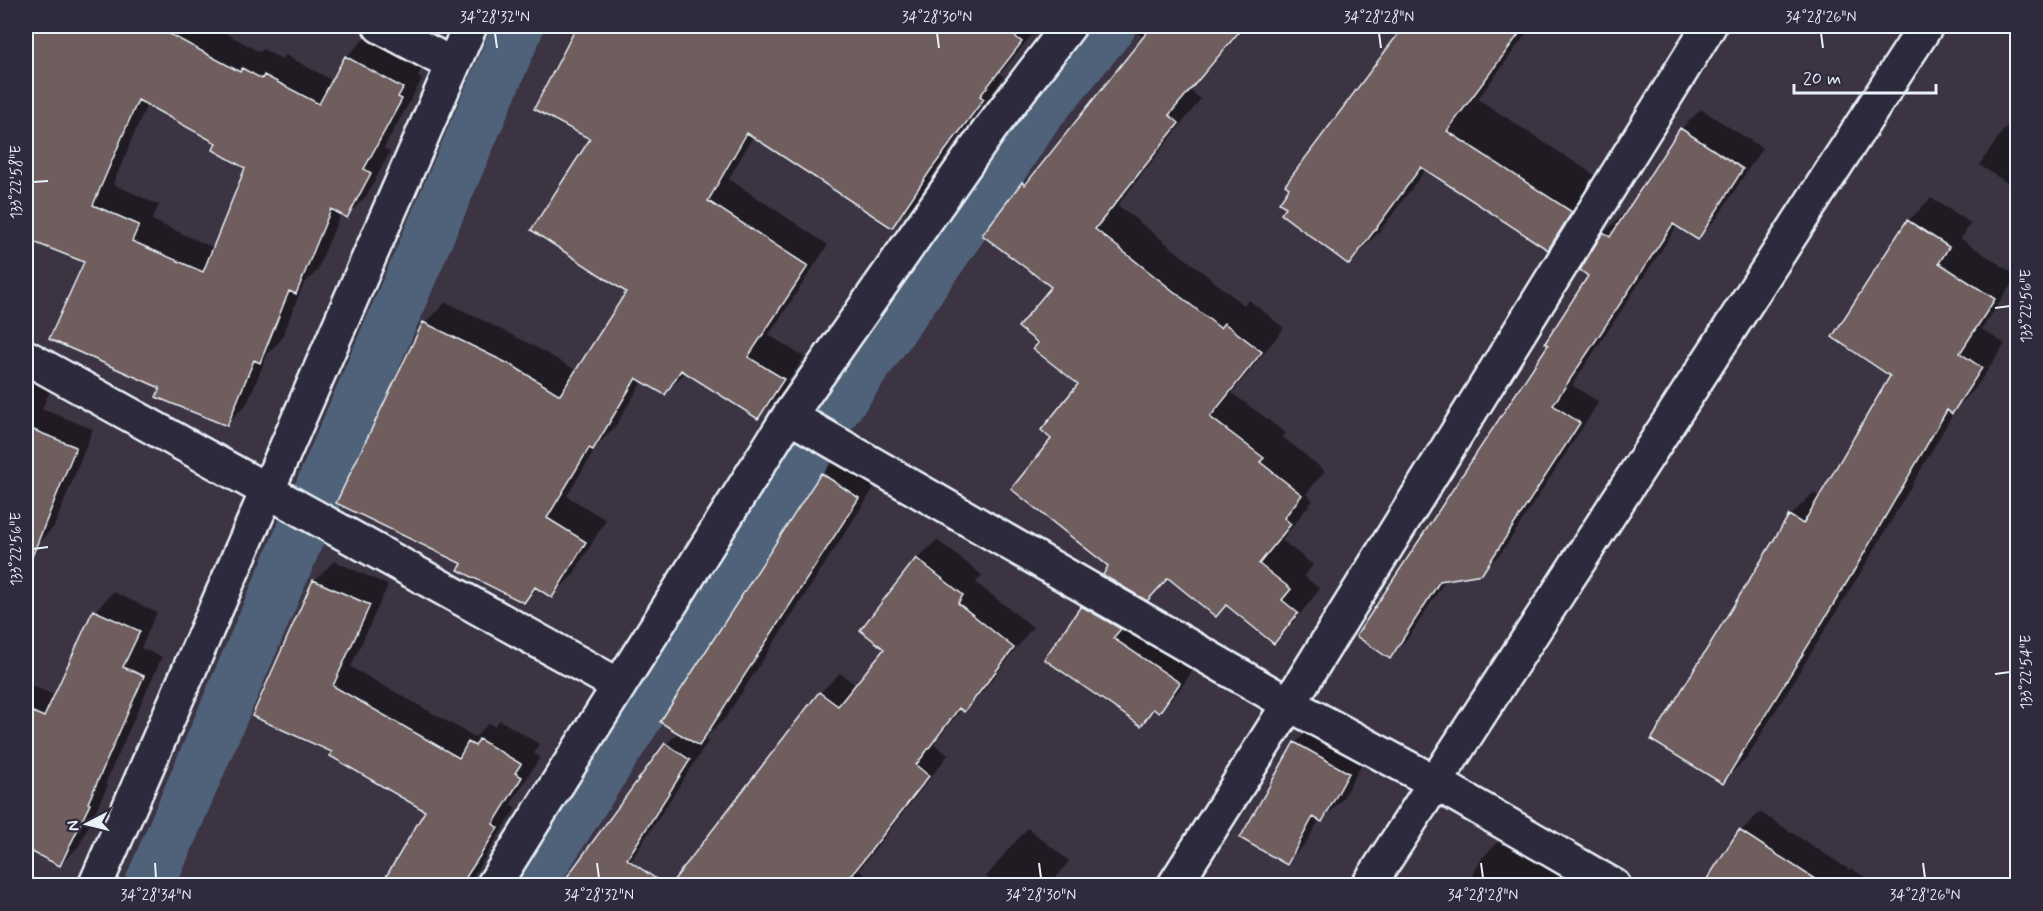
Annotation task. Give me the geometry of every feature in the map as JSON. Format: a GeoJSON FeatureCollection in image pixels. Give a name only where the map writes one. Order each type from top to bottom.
{"type":"FeatureCollection","features":[{"type":"Feature","properties":{"kind":"street"},"geometry":{"type":"LineString","coordinates":[[380,26],[453,65]]}},
{"type":"Feature","properties":{"kind":"street"},"geometry":{"type":"LineString","coordinates":[[94,885],[275,495],[470,26]]}},
{"type":"Feature","properties":{"kind":"street"},"geometry":{"type":"LineString","coordinates":[[493,885],[618,685],[795,419],[990,129],[1069,26]]}},
{"type":"Feature","properties":{"kind":"street"},"geometry":{"type":"LineString","coordinates":[[1174,885],[1289,704],[1709,26]]}},
{"type":"Feature","properties":{"kind":"street"},"geometry":{"type":"LineString","coordinates":[[1368,885],[1926,26]]}},
{"type":"Feature","properties":{"kind":"street"},"geometry":{"type":"LineString","coordinates":[[26,357],[618,685]]}},
{"type":"Feature","properties":{"kind":"street"},"geometry":{"type":"LineString","coordinates":[[795,419],[1289,704],[1436,783],[1614,885]]}},
{"type":"Feature","properties":{"kind":"building"},"geometry":{"type":"Polygon","coordinates":[[[26,26],[155,26],[240,72],[242,68],[262,79],[264,75],[319,104],[345,56],[403,88],[398,97],[402,99],[364,169],[371,173],[347,218],[331,209],[296,294],[289,291],[260,363],[254,360],[227,426],[156,397],[160,388],[49,339],[84,262],[26,239],[26,26]],[[138,100],[93,205],[139,225],[132,241],[203,272],[245,168],[213,150],[216,143],[138,100]]]}},
{"type":"Feature","properties":{"kind":"building"},"geometry":{"type":"Polygon","coordinates":[[[577,26],[1001,26],[1022,42],[980,96],[984,99],[930,171],[892,228],[747,133],[708,201],[808,266],[748,357],[784,379],[758,419],[681,370],[665,395],[636,378],[593,450],[589,448],[547,518],[586,542],[552,598],[535,587],[524,603],[458,570],[462,564],[336,503],[423,322],[513,366],[560,395],[626,292],[531,230],[590,139],[534,109],[577,26]]]}},
{"type":"Feature","properties":{"kind":"building"},"geometry":{"type":"Polygon","coordinates":[[[1152,26],[1244,26],[1169,115],[1179,123],[1095,229],[1220,328],[1224,323],[1262,352],[1210,417],[1264,458],[1260,462],[1302,495],[1284,518],[1291,524],[1259,564],[1291,589],[1282,600],[1298,613],[1274,644],[1226,605],[1216,617],[1168,578],[1147,601],[1103,575],[1108,566],[1011,489],[1051,439],[1041,430],[1078,384],[1033,349],[1038,343],[1018,327],[1051,287],[982,235],[1022,182],[1025,185],[1152,26]]]}},
{"type":"Feature","properties":{"kind":"building"},"geometry":{"type":"Polygon","coordinates":[[[1404,26],[1525,26],[1447,131],[1572,212],[1548,250],[1421,167],[1349,265],[1281,214],[1286,207],[1279,203],[1289,188],[1285,185],[1404,26]]]}},
{"type":"Feature","properties":{"kind":"building"},"geometry":{"type":"Polygon","coordinates":[[[1680,128],[1743,169],[1698,240],[1673,224],[1553,405],[1580,423],[1482,574],[1440,581],[1390,659],[1356,636],[1548,345],[1545,343],[1588,276],[1580,270],[1603,232],[1610,237],[1680,128]]]}},
{"type":"Feature","properties":{"kind":"building"},"geometry":{"type":"Polygon","coordinates":[[[1907,220],[1949,247],[1939,263],[1995,299],[1960,353],[1982,368],[1952,414],[1947,410],[1852,574],[1723,784],[1651,740],[1789,515],[1803,524],[1890,376],[1832,337],[1907,220]]]}},
{"type":"Feature","properties":{"kind":"building"},"geometry":{"type":"Polygon","coordinates":[[[26,427],[76,447],[27,569],[26,569],[26,427]]]}},
{"type":"Feature","properties":{"kind":"building"},"geometry":{"type":"Polygon","coordinates":[[[821,473],[859,498],[699,746],[660,722],[821,473]]]}},
{"type":"Feature","properties":{"kind":"building"},"geometry":{"type":"Polygon","coordinates":[[[916,558],[963,595],[958,603],[1014,648],[964,712],[959,708],[916,765],[929,776],[844,885],[670,885],[819,692],[838,706],[884,649],[860,630],[916,558]]]}},
{"type":"Feature","properties":{"kind":"building"},"geometry":{"type":"Polygon","coordinates":[[[313,580],[370,605],[333,686],[459,758],[468,742],[475,746],[479,739],[521,764],[515,773],[522,777],[493,824],[498,828],[461,885],[381,885],[425,811],[330,756],[332,752],[252,716],[313,580]]]}},
{"type":"Feature","properties":{"kind":"building"},"geometry":{"type":"Polygon","coordinates":[[[1081,606],[1121,629],[1113,638],[1180,683],[1159,713],[1153,709],[1141,726],[1044,659],[1081,606]]]}},
{"type":"Feature","properties":{"kind":"building"},"geometry":{"type":"Polygon","coordinates":[[[93,610],[140,631],[123,667],[144,676],[88,803],[90,804],[60,866],[26,849],[26,709],[44,717],[93,610]]]}},
{"type":"Feature","properties":{"kind":"building"},"geometry":{"type":"Polygon","coordinates":[[[1294,742],[1349,773],[1322,822],[1313,817],[1287,865],[1240,838],[1294,742]]]}},
{"type":"Feature","properties":{"kind":"building"},"geometry":{"type":"Polygon","coordinates":[[[665,743],[690,760],[627,859],[665,885],[561,885],[665,743]]]}},
{"type":"Feature","properties":{"kind":"building"},"geometry":{"type":"Polygon","coordinates":[[[1739,830],[1824,885],[1703,885],[1739,830]]]}},
{"type":"Feature","properties":{"kind":"waterway"},"geometry":{"type":"LineString","coordinates":[[149,886],[519,26]]}},
{"type":"Feature","properties":{"kind":"waterway"},"geometry":{"type":"LineString","coordinates":[[529,886],[831,415],[974,211],[1036,116],[1111,26]]}}]}
